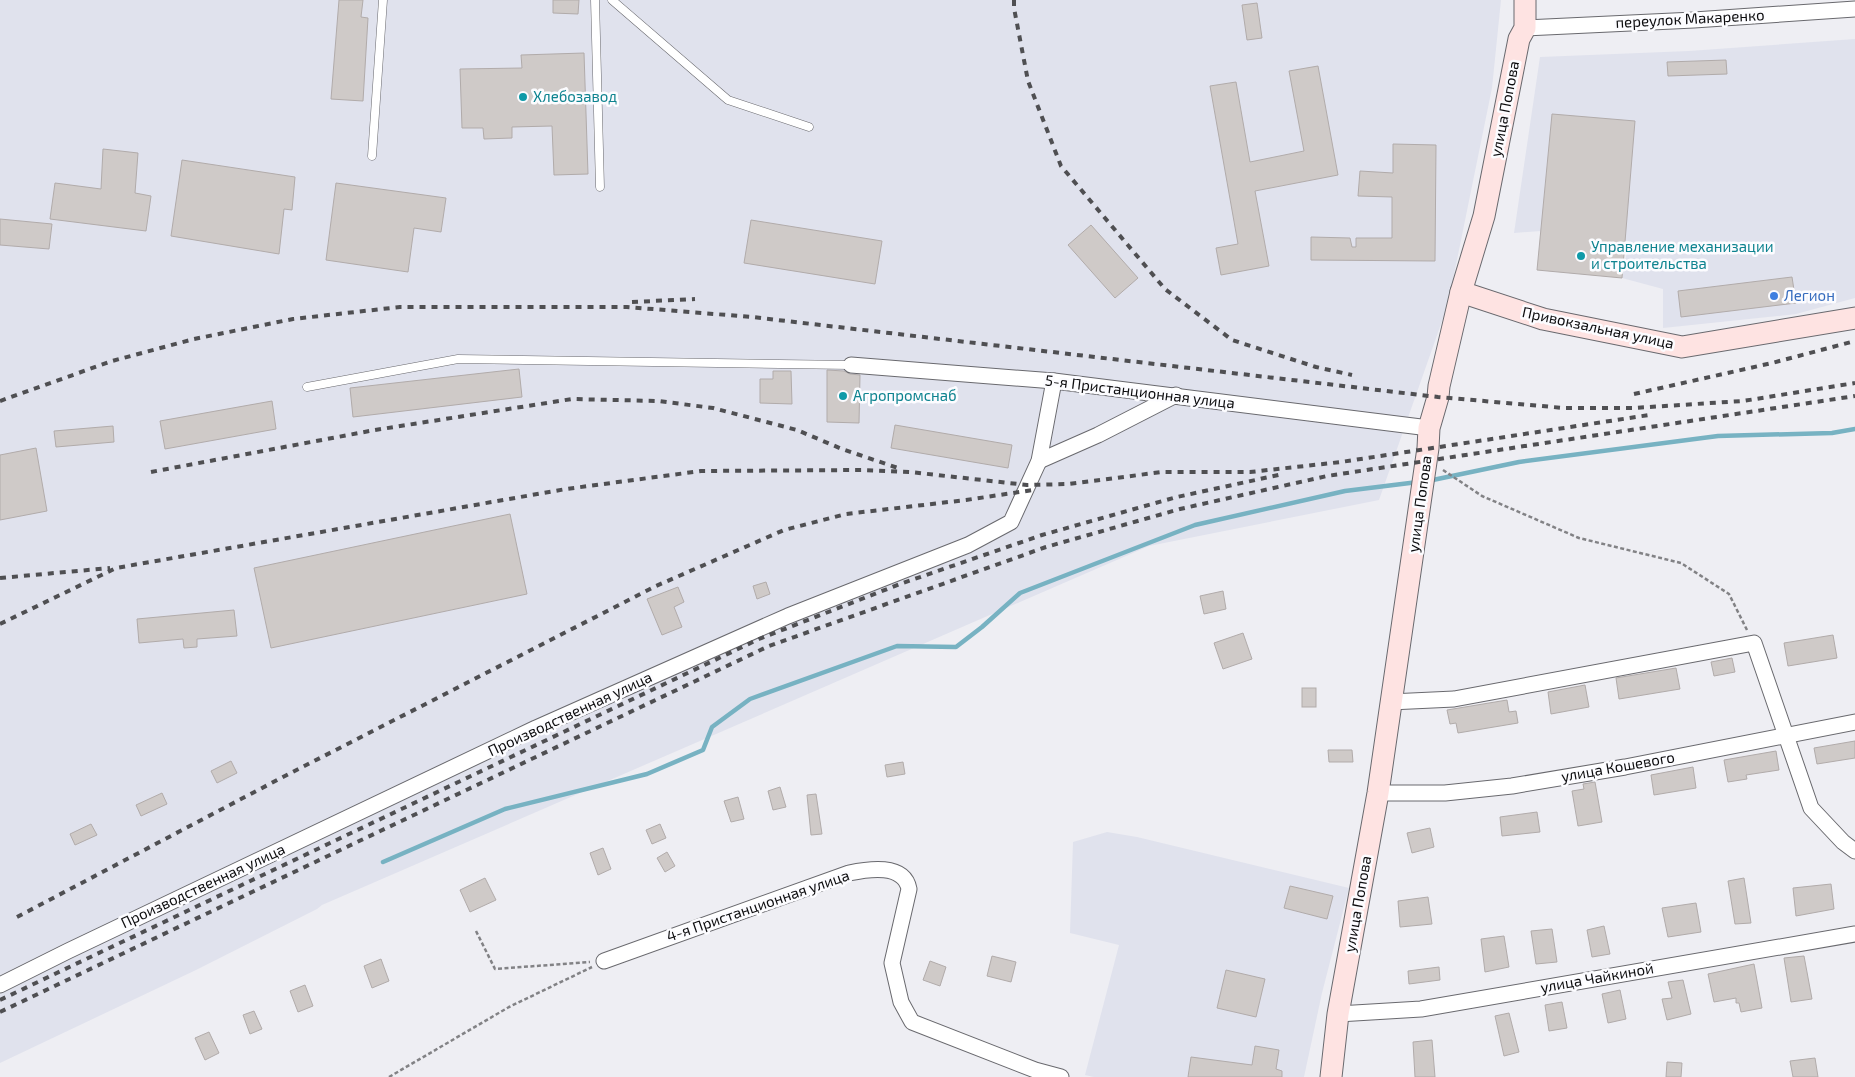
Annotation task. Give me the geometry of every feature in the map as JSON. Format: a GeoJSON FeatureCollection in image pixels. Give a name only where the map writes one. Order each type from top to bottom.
{"type":"FeatureCollection","features":[{"type":"Feature","properties":{"kind":"street","name":"улица Попова"},"geometry":{"type":"LineString","coordinates":[[1331,1077],[1338,1014],[1378,793],[1429,428],[1438,397],[1461,292],[1484,216],[1519,38],[1525,28],[1524,0]]}},
{"type":"Feature","properties":{"kind":"street","name":"переулок Макаренко"},"geometry":{"type":"LineString","coordinates":[[1525,28],[1694,20],[1855,9]]}},
{"type":"Feature","properties":{"kind":"street","name":"Привокзальная улица"},"geometry":{"type":"LineString","coordinates":[[1461,292],[1542,319],[1682,347],[1855,318]]}},
{"type":"Feature","properties":{"kind":"street","name":"5-я Пристанционная улица"},"geometry":{"type":"LineString","coordinates":[[850,365],[1054,381],[1429,428]]}},
{"type":"Feature","properties":{"kind":"street","name":"Производственная улица"},"geometry":{"type":"LineString","coordinates":[[0,985],[68,950],[536,728],[788,616],[968,546],[1011,522],[1038,461],[1054,381]]}},
{"type":"Feature","properties":{"kind":"street"},"geometry":{"type":"LineString","coordinates":[[1038,461],[1098,435],[1176,395]]}},
{"type":"Feature","properties":{"kind":"street"},"geometry":{"type":"LineString","coordinates":[[1390,702],[1454,699],[1754,643],[1812,808],[1843,842],[1855,851]]}},
{"type":"Feature","properties":{"kind":"street","name":"улица Кошевого"},"geometry":{"type":"LineString","coordinates":[[1378,793],[1445,793],[1512,786],[1625,767],[1855,722]]}},
{"type":"Feature","properties":{"kind":"street","name":"4-я Пристанционная улица"},"geometry":{"type":"LineString","coordinates":[[604,961],[849,873],[875,869],[886,870],[902,876],[907,882],[909,890],[892,963],[901,1002],[912,1022],[1035,1070],[1061,1077]]}},
{"type":"Feature","properties":{"kind":"street","name":"улица Чайкиной"},"geometry":{"type":"LineString","coordinates":[[1338,1014],[1421,1009],[1855,934]]}},
{"type":"Feature","properties":{"kind":"lane"},"geometry":{"type":"LineString","coordinates":[[372,156],[383,0]]}},
{"type":"Feature","properties":{"kind":"lane"},"geometry":{"type":"LineString","coordinates":[[595,0],[600,187]]}},
{"type":"Feature","properties":{"kind":"lane"},"geometry":{"type":"LineString","coordinates":[[612,0],[728,100],[809,127]]}},
{"type":"Feature","properties":{"kind":"lane"},"geometry":{"type":"LineString","coordinates":[[307,387],[458,359],[850,365]]}},
{"type":"Feature","properties":{"kind":"path"},"geometry":{"type":"LineString","coordinates":[[1426,460],[1482,496],[1579,538],[1681,563],[1729,594],[1754,643]]}},
{"type":"Feature","properties":{"kind":"path"},"geometry":{"type":"LineString","coordinates":[[476,931],[495,969],[604,961]]}},
{"type":"Feature","properties":{"kind":"path"},"geometry":{"type":"LineString","coordinates":[[389,1077],[508,1007],[604,961]]}},
{"type":"Feature","properties":{"kind":"shaded area"},"geometry":{"type":"Polygon","coordinates":[[[0,0],[1501,0],[1492,88],[1448,304],[1379,500],[1149,546],[322,905],[196,970],[0,1063],[0,0]]]}},
{"type":"Feature","properties":{"kind":"shaded area"},"geometry":{"type":"Polygon","coordinates":[[[1855,39],[1855,298],[1796,314],[1663,328],[1663,289],[1622,278],[1629,241],[1541,231],[1514,233],[1540,57],[1689,51],[1855,39]]]}},
{"type":"Feature","properties":{"kind":"shaded area"},"geometry":{"type":"Polygon","coordinates":[[[1107,832],[1137,837],[1349,888],[1322,993],[1304,1077],[1094,1077],[1085,1075],[1119,945],[1070,933],[1073,842],[1107,832]]]}},
{"type":"Feature","properties":{"kind":"building"},"geometry":{"type":"Polygon","coordinates":[[[339,0],[363,0],[361,17],[368,18],[363,101],[331,99],[339,0]]]}},
{"type":"Feature","properties":{"kind":"building"},"geometry":{"type":"Polygon","coordinates":[[[553,0],[579,0],[578,14],[553,13],[553,0]]]}},
{"type":"Feature","properties":{"kind":"building"},"geometry":{"type":"Polygon","coordinates":[[[1257,3],[1262,38],[1247,40],[1242,5],[1257,3]]]}},
{"type":"Feature","properties":{"kind":"building","name":"Хлебозавод"},"geometry":{"type":"Polygon","coordinates":[[[584,53],[588,174],[554,175],[552,126],[512,127],[512,138],[484,139],[483,128],[462,128],[460,69],[522,68],[521,55],[584,53]]]}},
{"type":"Feature","properties":{"kind":"building"},"geometry":{"type":"Polygon","coordinates":[[[1726,60],[1727,74],[1668,76],[1667,62],[1726,60]]]}},
{"type":"Feature","properties":{"kind":"building"},"geometry":{"type":"Polygon","coordinates":[[[1318,66],[1338,175],[1255,191],[1269,266],[1221,275],[1216,248],[1238,244],[1210,86],[1236,82],[1250,162],[1304,151],[1289,71],[1318,66]]]}},
{"type":"Feature","properties":{"kind":"building"},"geometry":{"type":"Polygon","coordinates":[[[1552,114],[1635,121],[1622,278],[1537,270],[1552,114]]]}},
{"type":"Feature","properties":{"kind":"building"},"geometry":{"type":"Polygon","coordinates":[[[1393,144],[1436,145],[1435,261],[1311,260],[1311,237],[1350,238],[1352,247],[1356,247],[1356,238],[1392,238],[1392,197],[1358,196],[1360,171],[1393,173],[1393,144]]]}},
{"type":"Feature","properties":{"kind":"building"},"geometry":{"type":"Polygon","coordinates":[[[103,149],[138,153],[135,193],[151,196],[146,231],[50,219],[55,183],[101,189],[103,149]]]}},
{"type":"Feature","properties":{"kind":"building"},"geometry":{"type":"Polygon","coordinates":[[[182,160],[295,177],[292,210],[284,209],[279,254],[171,236],[182,160]]]}},
{"type":"Feature","properties":{"kind":"building"},"geometry":{"type":"Polygon","coordinates":[[[336,183],[446,198],[441,232],[414,228],[408,272],[326,260],[336,183]]]}},
{"type":"Feature","properties":{"kind":"building"},"geometry":{"type":"Polygon","coordinates":[[[0,219],[52,224],[49,249],[0,245],[0,219]]]}},
{"type":"Feature","properties":{"kind":"building"},"geometry":{"type":"Polygon","coordinates":[[[751,220],[882,241],[875,284],[744,263],[751,220]]]}},
{"type":"Feature","properties":{"kind":"building"},"geometry":{"type":"Polygon","coordinates":[[[1091,225],[1138,278],[1115,298],[1068,245],[1091,225]]]}},
{"type":"Feature","properties":{"kind":"building"},"geometry":{"type":"Polygon","coordinates":[[[1792,277],[1796,303],[1681,317],[1678,291],[1792,277]]]}},
{"type":"Feature","properties":{"kind":"building"},"geometry":{"type":"Polygon","coordinates":[[[519,369],[522,397],[353,417],[350,388],[519,369]]]}},
{"type":"Feature","properties":{"kind":"building","name":"Агропромснаб"},"geometry":{"type":"Polygon","coordinates":[[[827,370],[844,371],[860,375],[859,423],[827,422],[827,370]]]}},
{"type":"Feature","properties":{"kind":"building"},"geometry":{"type":"Polygon","coordinates":[[[773,371],[791,371],[792,404],[760,403],[760,379],[773,379],[773,371]]]}},
{"type":"Feature","properties":{"kind":"building"},"geometry":{"type":"Polygon","coordinates":[[[272,401],[276,429],[165,449],[160,421],[272,401]]]}},
{"type":"Feature","properties":{"kind":"building"},"geometry":{"type":"Polygon","coordinates":[[[895,425],[1012,445],[1008,468],[891,448],[895,425]]]}},
{"type":"Feature","properties":{"kind":"building"},"geometry":{"type":"Polygon","coordinates":[[[113,426],[114,442],[56,447],[54,431],[113,426]]]}},
{"type":"Feature","properties":{"kind":"building"},"geometry":{"type":"Polygon","coordinates":[[[36,448],[47,511],[0,520],[0,455],[36,448]]]}},
{"type":"Feature","properties":{"kind":"building"},"geometry":{"type":"Polygon","coordinates":[[[510,514],[527,594],[271,648],[254,568],[510,514]]]}},
{"type":"Feature","properties":{"kind":"building"},"geometry":{"type":"Polygon","coordinates":[[[766,582],[770,594],[757,599],[753,586],[766,582]]]}},
{"type":"Feature","properties":{"kind":"building"},"geometry":{"type":"Polygon","coordinates":[[[678,587],[684,602],[674,607],[682,627],[662,635],[647,599],[678,587]]]}},
{"type":"Feature","properties":{"kind":"building"},"geometry":{"type":"Polygon","coordinates":[[[1223,591],[1226,609],[1204,614],[1200,596],[1223,591]]]}},
{"type":"Feature","properties":{"kind":"building"},"geometry":{"type":"Polygon","coordinates":[[[234,610],[237,636],[197,639],[197,647],[184,648],[183,639],[139,643],[137,619],[234,610]]]}},
{"type":"Feature","properties":{"kind":"building"},"geometry":{"type":"Polygon","coordinates":[[[1243,633],[1252,659],[1223,669],[1214,643],[1243,633]]]}},
{"type":"Feature","properties":{"kind":"building"},"geometry":{"type":"Polygon","coordinates":[[[1833,635],[1837,658],[1788,666],[1784,643],[1833,635]]]}},
{"type":"Feature","properties":{"kind":"building"},"geometry":{"type":"Polygon","coordinates":[[[1732,658],[1735,672],[1714,676],[1711,662],[1732,658]]]}},
{"type":"Feature","properties":{"kind":"building"},"geometry":{"type":"Polygon","coordinates":[[[1676,668],[1680,689],[1619,699],[1616,678],[1676,668]]]}},
{"type":"Feature","properties":{"kind":"building"},"geometry":{"type":"Polygon","coordinates":[[[1585,685],[1589,707],[1551,714],[1548,692],[1585,685]]]}},
{"type":"Feature","properties":{"kind":"building"},"geometry":{"type":"Polygon","coordinates":[[[1302,688],[1316,688],[1316,707],[1302,707],[1302,688]]]}},
{"type":"Feature","properties":{"kind":"building"},"geometry":{"type":"Polygon","coordinates":[[[1507,700],[1509,712],[1516,711],[1518,723],[1458,733],[1456,723],[1450,724],[1447,710],[1507,700]]]}},
{"type":"Feature","properties":{"kind":"building"},"geometry":{"type":"Polygon","coordinates":[[[1855,741],[1855,758],[1817,764],[1814,748],[1855,741]]]}},
{"type":"Feature","properties":{"kind":"building"},"geometry":{"type":"Polygon","coordinates":[[[1328,750],[1352,750],[1353,762],[1329,762],[1328,750]]]}},
{"type":"Feature","properties":{"kind":"building"},"geometry":{"type":"Polygon","coordinates":[[[1776,751],[1779,770],[1746,775],[1747,779],[1728,782],[1724,760],[1776,751]]]}},
{"type":"Feature","properties":{"kind":"building"},"geometry":{"type":"Polygon","coordinates":[[[231,761],[237,773],[217,783],[211,771],[231,761]]]}},
{"type":"Feature","properties":{"kind":"building"},"geometry":{"type":"Polygon","coordinates":[[[903,762],[905,774],[887,777],[885,765],[903,762]]]}},
{"type":"Feature","properties":{"kind":"building"},"geometry":{"type":"Polygon","coordinates":[[[1693,767],[1696,788],[1654,795],[1651,775],[1693,767]]]}},
{"type":"Feature","properties":{"kind":"building"},"geometry":{"type":"Polygon","coordinates":[[[1595,782],[1602,822],[1578,826],[1572,791],[1584,789],[1583,784],[1595,782]]]}},
{"type":"Feature","properties":{"kind":"building"},"geometry":{"type":"Polygon","coordinates":[[[780,787],[786,807],[773,810],[768,791],[780,787]]]}},
{"type":"Feature","properties":{"kind":"building"},"geometry":{"type":"Polygon","coordinates":[[[162,793],[167,804],[141,816],[136,805],[162,793]]]}},
{"type":"Feature","properties":{"kind":"building"},"geometry":{"type":"Polygon","coordinates":[[[816,794],[822,834],[811,835],[807,795],[816,794]]]}},
{"type":"Feature","properties":{"kind":"building"},"geometry":{"type":"Polygon","coordinates":[[[738,797],[744,819],[731,822],[724,801],[738,797]]]}},
{"type":"Feature","properties":{"kind":"building"},"geometry":{"type":"Polygon","coordinates":[[[1537,812],[1540,832],[1502,836],[1500,817],[1537,812]]]}},
{"type":"Feature","properties":{"kind":"building"},"geometry":{"type":"Polygon","coordinates":[[[91,824],[97,835],[75,845],[70,834],[91,824]]]}},
{"type":"Feature","properties":{"kind":"building"},"geometry":{"type":"Polygon","coordinates":[[[660,824],[666,838],[652,844],[646,830],[660,824]]]}},
{"type":"Feature","properties":{"kind":"building"},"geometry":{"type":"Polygon","coordinates":[[[1430,828],[1434,847],[1412,853],[1407,833],[1430,828]]]}},
{"type":"Feature","properties":{"kind":"building"},"geometry":{"type":"Polygon","coordinates":[[[603,848],[611,869],[598,875],[590,853],[603,848]]]}},
{"type":"Feature","properties":{"kind":"building"},"geometry":{"type":"Polygon","coordinates":[[[667,852],[675,866],[665,872],[657,858],[667,852]]]}},
{"type":"Feature","properties":{"kind":"building"},"geometry":{"type":"Polygon","coordinates":[[[485,878],[496,900],[470,912],[460,890],[485,878]]]}},
{"type":"Feature","properties":{"kind":"building"},"geometry":{"type":"Polygon","coordinates":[[[1744,878],[1751,923],[1735,924],[1728,881],[1744,878]]]}},
{"type":"Feature","properties":{"kind":"building"},"geometry":{"type":"Polygon","coordinates":[[[1831,884],[1834,909],[1796,916],[1793,888],[1831,884]]]}},
{"type":"Feature","properties":{"kind":"building"},"geometry":{"type":"Polygon","coordinates":[[[1290,886],[1333,896],[1327,919],[1284,908],[1290,886]]]}},
{"type":"Feature","properties":{"kind":"building"},"geometry":{"type":"Polygon","coordinates":[[[1428,897],[1432,924],[1400,927],[1398,901],[1428,897]]]}},
{"type":"Feature","properties":{"kind":"building"},"geometry":{"type":"Polygon","coordinates":[[[1696,903],[1701,932],[1668,937],[1662,908],[1696,903]]]}},
{"type":"Feature","properties":{"kind":"building"},"geometry":{"type":"Polygon","coordinates":[[[1604,926],[1610,954],[1592,957],[1587,930],[1604,926]]]}},
{"type":"Feature","properties":{"kind":"building"},"geometry":{"type":"Polygon","coordinates":[[[1552,929],[1557,962],[1536,964],[1531,931],[1552,929]]]}},
{"type":"Feature","properties":{"kind":"building"},"geometry":{"type":"Polygon","coordinates":[[[1504,936],[1509,967],[1485,972],[1481,939],[1504,936]]]}},
{"type":"Feature","properties":{"kind":"building"},"geometry":{"type":"Polygon","coordinates":[[[992,956],[1016,962],[1011,982],[987,976],[992,956]]]}},
{"type":"Feature","properties":{"kind":"building"},"geometry":{"type":"Polygon","coordinates":[[[1804,956],[1812,999],[1791,1002],[1784,958],[1804,956]]]}},
{"type":"Feature","properties":{"kind":"building"},"geometry":{"type":"Polygon","coordinates":[[[381,959],[389,981],[372,988],[364,966],[381,959]]]}},
{"type":"Feature","properties":{"kind":"building"},"geometry":{"type":"Polygon","coordinates":[[[930,961],[946,967],[940,986],[923,980],[930,961]]]}},
{"type":"Feature","properties":{"kind":"building"},"geometry":{"type":"Polygon","coordinates":[[[1754,964],[1762,1008],[1741,1012],[1739,1003],[1736,1003],[1736,998],[1714,1002],[1708,974],[1754,964]]]}},
{"type":"Feature","properties":{"kind":"building"},"geometry":{"type":"Polygon","coordinates":[[[1439,967],[1440,980],[1409,984],[1408,971],[1439,967]]]}},
{"type":"Feature","properties":{"kind":"building"},"geometry":{"type":"Polygon","coordinates":[[[1226,970],[1265,979],[1256,1017],[1217,1008],[1226,970]]]}},
{"type":"Feature","properties":{"kind":"building"},"geometry":{"type":"Polygon","coordinates":[[[1683,980],[1691,1014],[1667,1020],[1662,999],[1672,998],[1668,982],[1683,980]]]}},
{"type":"Feature","properties":{"kind":"building"},"geometry":{"type":"Polygon","coordinates":[[[305,985],[313,1006],[298,1012],[290,991],[305,985]]]}},
{"type":"Feature","properties":{"kind":"building"},"geometry":{"type":"Polygon","coordinates":[[[1620,990],[1626,1019],[1608,1023],[1602,994],[1620,990]]]}},
{"type":"Feature","properties":{"kind":"building"},"geometry":{"type":"Polygon","coordinates":[[[1562,1002],[1567,1028],[1549,1031],[1545,1005],[1562,1002]]]}},
{"type":"Feature","properties":{"kind":"building"},"geometry":{"type":"Polygon","coordinates":[[[254,1011],[262,1029],[250,1034],[243,1015],[254,1011]]]}},
{"type":"Feature","properties":{"kind":"building"},"geometry":{"type":"Polygon","coordinates":[[[1509,1013],[1519,1052],[1504,1056],[1495,1016],[1509,1013]]]}},
{"type":"Feature","properties":{"kind":"building"},"geometry":{"type":"Polygon","coordinates":[[[209,1032],[219,1053],[205,1060],[195,1038],[209,1032]]]}},
{"type":"Feature","properties":{"kind":"building"},"geometry":{"type":"Polygon","coordinates":[[[1432,1040],[1435,1077],[1415,1077],[1413,1042],[1432,1040]]]}},
{"type":"Feature","properties":{"kind":"building"},"geometry":{"type":"Polygon","coordinates":[[[1255,1046],[1279,1050],[1276,1069],[1282,1071],[1282,1077],[1188,1077],[1191,1057],[1252,1065],[1255,1046]]]}},
{"type":"Feature","properties":{"kind":"building"},"geometry":{"type":"Polygon","coordinates":[[[1815,1058],[1818,1077],[1793,1077],[1790,1061],[1815,1058]]]}},
{"type":"Feature","properties":{"kind":"building"},"geometry":{"type":"Polygon","coordinates":[[[1667,1062],[1682,1063],[1681,1077],[1666,1077],[1667,1062]]]}},
{"type":"Feature","properties":{"kind":"waterway"},"geometry":{"type":"LineString","coordinates":[[1428,481],[1519,462],[1718,436],[1832,433],[1855,429]]}},
{"type":"Feature","properties":{"kind":"waterway"},"geometry":{"type":"LineString","coordinates":[[383,862],[505,809],[647,774],[703,750],[712,727],[750,699],[897,646],[956,647],[1020,593],[1195,525],[1345,491],[1418,482]]}},
{"type":"Feature","properties":{"kind":"railway"},"geometry":{"type":"LineString","coordinates":[[1014,0],[1028,81],[1061,166],[1165,289],[1232,340],[1316,367],[1352,375]]}},
{"type":"Feature","properties":{"kind":"railway"},"geometry":{"type":"LineString","coordinates":[[632,302],[695,299]]}},
{"type":"Feature","properties":{"kind":"railway"},"geometry":{"type":"LineString","coordinates":[[0,401],[112,361],[194,339],[293,319],[400,307],[627,307],[752,317],[1438,397],[1564,408],[1633,408],[1743,401],[1855,383]]}},
{"type":"Feature","properties":{"kind":"railway"},"geometry":{"type":"LineString","coordinates":[[1634,394],[1772,363],[1855,341]]}},
{"type":"Feature","properties":{"kind":"railway"},"geometry":{"type":"LineString","coordinates":[[0,1012],[769,646],[1046,547],[1180,509],[1327,476],[1855,396]]}},
{"type":"Feature","properties":{"kind":"railway"},"geometry":{"type":"LineString","coordinates":[[151,472],[375,430],[572,399],[658,401],[713,408],[797,430],[842,449],[898,468]]}},
{"type":"Feature","properties":{"kind":"railway"},"geometry":{"type":"LineString","coordinates":[[0,624],[116,568],[566,489],[701,471],[863,470],[910,472],[1027,485],[1069,484],[1162,472],[1250,472],[1341,462],[1649,415]]}},
{"type":"Feature","properties":{"kind":"railway"},"geometry":{"type":"LineString","coordinates":[[0,1000],[759,639],[900,584],[1042,535],[1177,497],[1283,474]]}},
{"type":"Feature","properties":{"kind":"railway"},"geometry":{"type":"LineString","coordinates":[[17,917],[281,778],[656,586],[784,530],[846,514],[1033,490]]}},
{"type":"Feature","properties":{"kind":"railway"},"geometry":{"type":"LineString","coordinates":[[0,578],[110,568]]}},
{"type":"Feature","properties":{"kind":"place","name":"Хлебозавод"},"geometry":{"type":"Point","coordinates":[523,97]}},
{"type":"Feature","properties":{"kind":"place","name":"Управление механизации и строительства"},"geometry":{"type":"Point","coordinates":[1581,256]}},
{"type":"Feature","properties":{"kind":"place","name":"Легион"},"geometry":{"type":"Point","coordinates":[1774,296]}},
{"type":"Feature","properties":{"kind":"place","name":"Агропромснаб"},"geometry":{"type":"Point","coordinates":[843,396]}}]}
